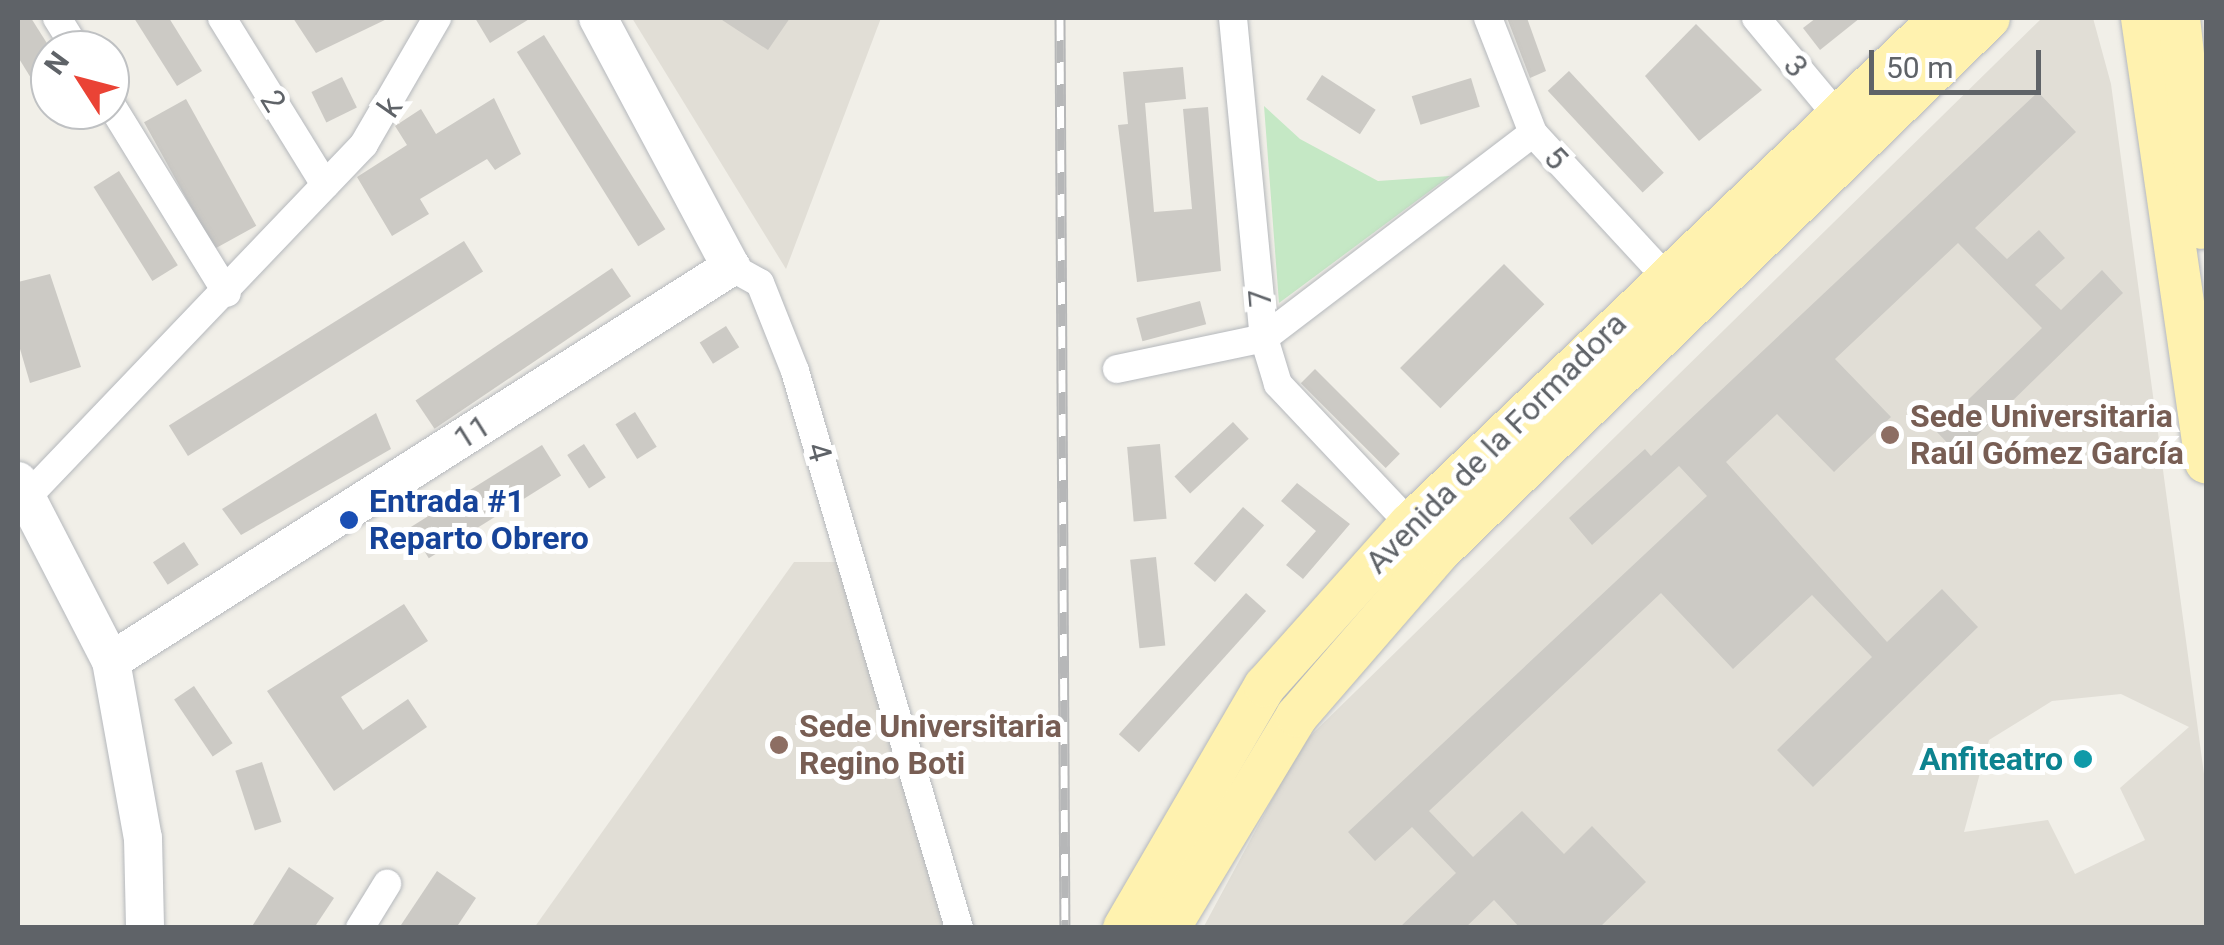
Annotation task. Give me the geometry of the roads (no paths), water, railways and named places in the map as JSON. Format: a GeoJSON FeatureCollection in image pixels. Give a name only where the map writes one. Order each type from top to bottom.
{"type":"FeatureCollection","features":[{"type":"Feature","properties":{"kind":"main road","name":"Avenida de la Formadora"},"geometry":{"type":"LineString","coordinates":[[1124,928],[1265,686],[1410,524],[1664,275],[1836,114],[1933,32],[1989,18]]}},
{"type":"Feature","properties":{"kind":"main road"},"geometry":{"type":"LineString","coordinates":[[2142,18],[2206,462]]}},
{"type":"Feature","properties":{"kind":"main road"},"geometry":{"type":"LineString","coordinates":[[2179,18],[2206,264]]}},
{"type":"Feature","properties":{"kind":"main road","name":"Avenida de la Formadora"},"geometry":{"type":"LineString","coordinates":[[1169,928],[1297,716],[1438,554],[1933,32]]}},
{"type":"Feature","properties":{"kind":"street","name":"2"},"geometry":{"type":"LineString","coordinates":[[222,18],[325,185]]}},
{"type":"Feature","properties":{"kind":"street","name":"k"},"geometry":{"type":"LineString","coordinates":[[22,489],[227,294],[325,185],[410,78],[437,18]]}},
{"type":"Feature","properties":{"kind":"street","name":"4"},"geometry":{"type":"LineString","coordinates":[[598,18],[731,267],[760,283],[795,371],[959,928]]}},
{"type":"Feature","properties":{"kind":"street","name":"7"},"geometry":{"type":"LineString","coordinates":[[1234,18],[1264,338],[1278,384],[1410,524]]}},
{"type":"Feature","properties":{"kind":"street","name":"5"},"geometry":{"type":"LineString","coordinates":[[1488,18],[1532,133],[1664,275]]}},
{"type":"Feature","properties":{"kind":"street","name":"3"},"geometry":{"type":"LineString","coordinates":[[1756,18],[1836,114]]}},
{"type":"Feature","properties":{"kind":"street"},"geometry":{"type":"LineString","coordinates":[[127,130],[227,294]]}},
{"type":"Feature","properties":{"kind":"street"},"geometry":{"type":"LineString","coordinates":[[1117,369],[1264,338],[1532,133]]}},
{"type":"Feature","properties":{"kind":"street","name":"11"},"geometry":{"type":"LineString","coordinates":[[111,660],[731,267]]}},
{"type":"Feature","properties":{"kind":"street"},"geometry":{"type":"LineString","coordinates":[[22,489],[111,660],[144,838],[145,928]]}},
{"type":"Feature","properties":{"kind":"street"},"geometry":{"type":"LineString","coordinates":[[360,928],[386,884]]}},
{"type":"Feature","properties":{"kind":"railway"},"geometry":{"type":"LineString","coordinates":[[1060,18],[1065,928]]}},
{"type":"Feature","properties":{"kind":"place","name":"Sede Universitaria Raúl Gómez García"},"geometry":{"type":"Point","coordinates":[1890,435]}},
{"type":"Feature","properties":{"kind":"place","name":"Entrada #1 Reparto Obrero"},"geometry":{"type":"Point","coordinates":[349,520]}},
{"type":"Feature","properties":{"kind":"place","name":"Sede Universitaria Regino Boti"},"geometry":{"type":"Point","coordinates":[779,745]}},
{"type":"Feature","properties":{"kind":"place","name":"Anfiteatro"},"geometry":{"type":"Point","coordinates":[2083,759]}}]}
